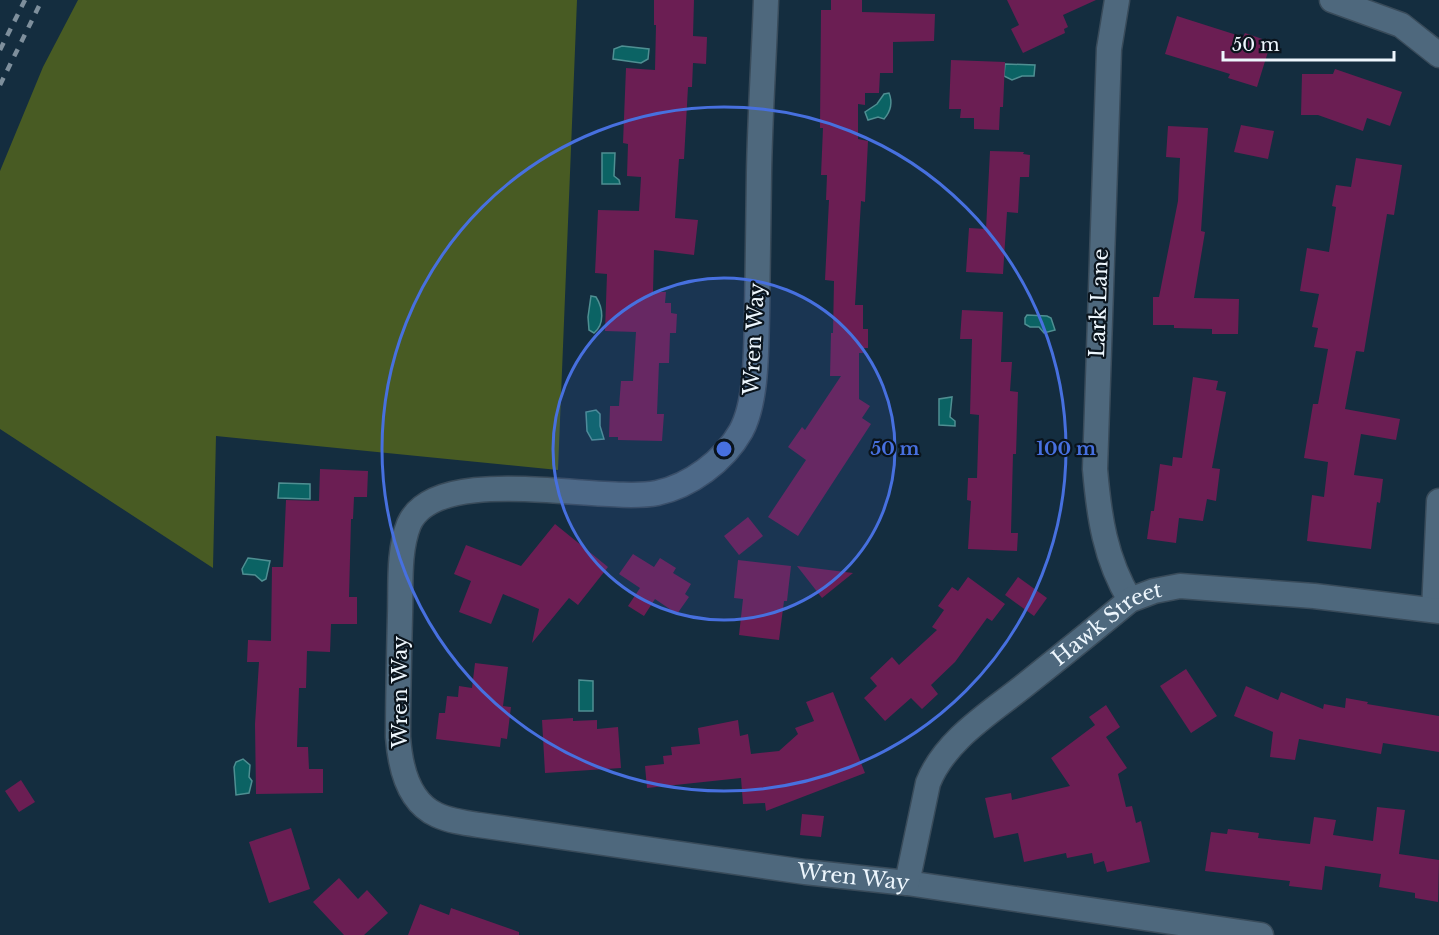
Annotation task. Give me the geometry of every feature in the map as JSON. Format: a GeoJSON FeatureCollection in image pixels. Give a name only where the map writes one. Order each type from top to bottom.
{"type":"FeatureCollection","features":[{"type":"Feature","properties":{"kind":"street","name":"Wren Way"},"geometry":{"type":"LineString","coordinates":[[766,0],[759,169],[755,361],[749,412],[741,432],[722,455],[699,475],[680,487],[655,493],[631,494],[513,488],[457,492],[437,498],[419,509],[410,524],[401,571],[398,737],[400,763],[406,779],[417,797],[430,811],[447,819],[592,842],[815,873],[907,883],[1261,935]]}},
{"type":"Feature","properties":{"kind":"street","name":"Lark Lane"},"geometry":{"type":"LineString","coordinates":[[1117,0],[1109,60],[1095,470],[1104,541],[1118,579],[1130,600]]}},
{"type":"Feature","properties":{"kind":"street"},"geometry":{"type":"LineString","coordinates":[[1332,0],[1401,25],[1439,55]]}},
{"type":"Feature","properties":{"kind":"street"},"geometry":{"type":"LineString","coordinates":[[1436,611],[1439,501]]}},
{"type":"Feature","properties":{"kind":"street","name":"Hawk Street"},"geometry":{"type":"LineString","coordinates":[[907,883],[928,783],[942,757],[987,715],[1130,600],[1154,591],[1180,586],[1314,596],[1436,611]]}},
{"type":"Feature","properties":{"kind":"shaded area"},"geometry":{"type":"Polygon","coordinates":[[[78,0],[577,0],[558,470],[216,436],[213,568],[0,429],[0,171],[43,67],[78,0]]]}},
{"type":"Feature","properties":{"kind":"shaded area"},"geometry":{"type":"Polygon","coordinates":[[[622,46],[649,49],[648,59],[641,63],[613,59],[614,49],[622,46]]]}},
{"type":"Feature","properties":{"kind":"shaded area"},"geometry":{"type":"Polygon","coordinates":[[[1005,64],[1035,65],[1034,76],[1022,76],[1012,80],[1004,76],[1005,64]]]}},
{"type":"Feature","properties":{"kind":"shaded area"},"geometry":{"type":"Polygon","coordinates":[[[889,93],[890,110],[884,119],[878,117],[868,120],[865,112],[877,104],[884,94],[889,93]]]}},
{"type":"Feature","properties":{"kind":"shaded area"},"geometry":{"type":"Polygon","coordinates":[[[602,153],[615,153],[614,176],[620,184],[602,184],[602,153]]]}},
{"type":"Feature","properties":{"kind":"shaded area"},"geometry":{"type":"Polygon","coordinates":[[[591,296],[596,297],[602,316],[600,325],[594,333],[589,330],[591,296]]]}},
{"type":"Feature","properties":{"kind":"shaded area"},"geometry":{"type":"Polygon","coordinates":[[[1027,315],[1051,318],[1055,330],[1044,333],[1039,327],[1030,327],[1025,324],[1027,315]]]}},
{"type":"Feature","properties":{"kind":"shaded area"},"geometry":{"type":"Polygon","coordinates":[[[952,397],[950,417],[955,421],[955,426],[939,425],[939,399],[952,397]]]}},
{"type":"Feature","properties":{"kind":"shaded area"},"geometry":{"type":"Polygon","coordinates":[[[596,410],[600,414],[600,426],[604,439],[592,440],[587,431],[586,412],[596,410]]]}},
{"type":"Feature","properties":{"kind":"shaded area"},"geometry":{"type":"Polygon","coordinates":[[[279,483],[310,484],[310,499],[278,498],[279,483]]]}},
{"type":"Feature","properties":{"kind":"shaded area"},"geometry":{"type":"Polygon","coordinates":[[[248,558],[270,561],[266,579],[262,581],[255,575],[243,574],[242,569],[248,558]]]}},
{"type":"Feature","properties":{"kind":"shaded area"},"geometry":{"type":"Polygon","coordinates":[[[579,680],[593,681],[593,711],[579,711],[579,680]]]}},
{"type":"Feature","properties":{"kind":"shaded area"},"geometry":{"type":"Polygon","coordinates":[[[243,759],[250,765],[249,777],[252,781],[249,793],[236,795],[234,767],[236,762],[243,759]]]}},
{"type":"Feature","properties":{"kind":"building"},"geometry":{"type":"Polygon","coordinates":[[[654,0],[694,0],[693,36],[707,37],[706,64],[693,63],[692,87],[688,87],[684,159],[679,159],[675,218],[698,220],[694,255],[654,250],[653,292],[666,292],[665,303],[671,303],[671,313],[677,314],[676,333],[670,333],[669,363],[659,363],[657,414],[664,414],[662,441],[618,440],[618,437],[609,437],[610,406],[619,406],[621,381],[633,381],[636,332],[605,331],[607,274],[595,273],[598,210],[639,211],[641,177],[627,176],[628,144],[623,143],[626,68],[655,70],[654,0]]]}},
{"type":"Feature","properties":{"kind":"building"},"geometry":{"type":"Polygon","coordinates":[[[831,0],[862,0],[862,12],[935,14],[934,41],[893,42],[893,73],[880,73],[879,93],[865,93],[865,105],[858,104],[858,139],[868,141],[865,202],[861,201],[855,305],[863,305],[863,329],[868,329],[868,348],[862,348],[863,353],[859,353],[859,399],[870,406],[862,418],[871,424],[798,536],[768,517],[806,460],[788,447],[802,427],[805,430],[841,376],[830,376],[834,281],[825,280],[829,200],[826,200],[827,175],[821,175],[823,128],[820,128],[821,10],[831,10],[831,0]]]}},
{"type":"Feature","properties":{"kind":"building"},"geometry":{"type":"Polygon","coordinates":[[[1007,0],[1096,0],[1063,15],[1068,27],[1064,29],[1065,33],[1023,53],[1011,29],[1019,25],[1007,0]]]}},
{"type":"Feature","properties":{"kind":"building"},"geometry":{"type":"Polygon","coordinates":[[[1177,16],[1243,37],[1245,33],[1271,42],[1257,87],[1228,78],[1230,74],[1165,54],[1177,16]]]}},
{"type":"Feature","properties":{"kind":"building"},"geometry":{"type":"Polygon","coordinates":[[[951,60],[1005,62],[1003,107],[1000,107],[999,130],[974,129],[974,118],[960,118],[961,109],[949,109],[951,60]]]}},
{"type":"Feature","properties":{"kind":"building"},"geometry":{"type":"Polygon","coordinates":[[[1335,69],[1402,92],[1390,126],[1367,118],[1363,131],[1318,115],[1301,115],[1302,74],[1333,74],[1335,69]]]}},
{"type":"Feature","properties":{"kind":"building"},"geometry":{"type":"Polygon","coordinates":[[[1241,125],[1274,131],[1268,159],[1234,152],[1241,125]]]}},
{"type":"Feature","properties":{"kind":"building"},"geometry":{"type":"Polygon","coordinates":[[[1168,126],[1208,128],[1201,231],[1205,232],[1194,298],[1239,299],[1238,334],[1212,334],[1212,329],[1153,325],[1153,297],[1159,297],[1178,201],[1180,158],[1166,157],[1168,126]]]}},
{"type":"Feature","properties":{"kind":"building"},"geometry":{"type":"Polygon","coordinates":[[[990,151],[1024,152],[1023,154],[1030,155],[1029,177],[1020,177],[1018,213],[1007,212],[1003,274],[966,272],[969,228],[986,229],[990,151]]]}},
{"type":"Feature","properties":{"kind":"building"},"geometry":{"type":"Polygon","coordinates":[[[1356,158],[1402,165],[1394,215],[1387,214],[1364,352],[1356,351],[1345,409],[1400,419],[1396,440],[1361,434],[1354,475],[1383,479],[1380,503],[1377,502],[1371,549],[1307,541],[1312,495],[1324,497],[1328,462],[1304,458],[1313,404],[1318,404],[1328,349],[1314,347],[1318,328],[1312,327],[1319,294],[1300,291],[1307,248],[1329,252],[1336,207],[1332,206],[1336,185],[1351,187],[1356,158]]]}},
{"type":"Feature","properties":{"kind":"building"},"geometry":{"type":"Polygon","coordinates":[[[962,310],[1003,312],[1001,362],[1012,362],[1010,391],[1018,392],[1016,454],[1013,454],[1011,533],[1018,533],[1017,551],[968,549],[971,501],[967,500],[968,478],[977,478],[979,415],[970,414],[972,339],[960,339],[962,310]]]}},
{"type":"Feature","properties":{"kind":"building"},"geometry":{"type":"Polygon","coordinates":[[[1193,377],[1218,381],[1216,390],[1226,392],[1212,468],[1220,469],[1216,501],[1207,499],[1203,521],[1179,518],[1176,543],[1147,539],[1151,511],[1154,511],[1160,464],[1172,466],[1173,457],[1182,458],[1193,377]]]}},
{"type":"Feature","properties":{"kind":"building"},"geometry":{"type":"Polygon","coordinates":[[[320,469],[368,471],[367,497],[354,497],[353,519],[351,519],[349,597],[357,597],[357,624],[331,624],[330,652],[307,651],[306,688],[299,688],[297,747],[308,747],[309,769],[323,769],[323,793],[256,794],[255,724],[259,662],[247,662],[248,640],[271,641],[272,567],[283,567],[286,500],[319,501],[320,469]]]}},
{"type":"Feature","properties":{"kind":"building"},"geometry":{"type":"Polygon","coordinates":[[[748,517],[763,536],[739,555],[724,536],[748,517]]]}},
{"type":"Feature","properties":{"kind":"building"},"geometry":{"type":"Polygon","coordinates":[[[555,524],[608,567],[578,605],[569,598],[532,643],[539,609],[503,594],[491,624],[459,612],[471,581],[454,574],[466,545],[521,566],[555,524]]]}},
{"type":"Feature","properties":{"kind":"building"},"geometry":{"type":"Polygon","coordinates":[[[633,554],[654,567],[660,558],[676,568],[673,573],[691,584],[685,594],[689,597],[677,614],[655,599],[644,616],[628,606],[640,588],[619,574],[633,554]]]}},
{"type":"Feature","properties":{"kind":"building"},"geometry":{"type":"Polygon","coordinates":[[[738,560],[791,566],[779,640],[739,635],[743,599],[734,598],[738,560]]]}},
{"type":"Feature","properties":{"kind":"building"},"geometry":{"type":"Polygon","coordinates":[[[797,566],[853,573],[822,598],[797,566]]]}},
{"type":"Feature","properties":{"kind":"building"},"geometry":{"type":"Polygon","coordinates":[[[968,577],[1005,604],[992,621],[987,618],[955,662],[931,685],[938,694],[922,709],[911,698],[885,721],[864,698],[877,686],[870,678],[892,657],[899,665],[937,630],[932,627],[944,610],[938,606],[952,587],[958,591],[968,577]]]}},
{"type":"Feature","properties":{"kind":"building"},"geometry":{"type":"Polygon","coordinates":[[[1018,577],[1047,598],[1034,616],[1005,595],[1018,577]]]}},
{"type":"Feature","properties":{"kind":"building"},"geometry":{"type":"Polygon","coordinates":[[[475,663],[508,667],[503,706],[511,707],[507,739],[501,738],[500,747],[436,739],[439,713],[445,713],[447,696],[458,697],[459,686],[472,688],[475,663]]]}},
{"type":"Feature","properties":{"kind":"building"},"geometry":{"type":"Polygon","coordinates":[[[1186,669],[1217,716],[1191,733],[1160,686],[1186,669]]]}},
{"type":"Feature","properties":{"kind":"building"},"geometry":{"type":"Polygon","coordinates":[[[1246,686],[1278,700],[1281,692],[1323,709],[1324,704],[1345,708],[1346,698],[1368,702],[1367,704],[1439,716],[1439,752],[1383,743],[1381,754],[1299,739],[1295,760],[1270,757],[1273,732],[1234,716],[1246,686]]]}},
{"type":"Feature","properties":{"kind":"building"},"geometry":{"type":"Polygon","coordinates":[[[833,692],[865,773],[766,811],[765,803],[743,804],[741,778],[647,788],[645,766],[664,764],[663,756],[672,755],[671,747],[700,744],[698,728],[738,720],[740,736],[748,734],[751,754],[779,751],[798,734],[795,728],[814,721],[806,702],[833,692]]]}},
{"type":"Feature","properties":{"kind":"building"},"geometry":{"type":"Polygon","coordinates":[[[1106,705],[1120,727],[1106,737],[1127,768],[1118,774],[1126,807],[1132,806],[1136,823],[1141,821],[1150,862],[1107,872],[1104,861],[1094,864],[1092,853],[1067,858],[1066,853],[1024,862],[1018,833],[994,838],[985,798],[1011,793],[1012,800],[1070,786],[1051,758],[1095,725],[1089,717],[1106,705]]]}},
{"type":"Feature","properties":{"kind":"building"},"geometry":{"type":"Polygon","coordinates":[[[573,718],[573,721],[597,720],[597,729],[618,727],[621,768],[545,773],[542,720],[573,718]]]}},
{"type":"Feature","properties":{"kind":"building"},"geometry":{"type":"Polygon","coordinates":[[[21,780],[35,802],[19,812],[5,791],[21,780]]]}},
{"type":"Feature","properties":{"kind":"building"},"geometry":{"type":"Polygon","coordinates":[[[1377,807],[1405,810],[1399,854],[1439,860],[1438,902],[1415,898],[1415,893],[1379,887],[1381,874],[1325,866],[1322,890],[1289,886],[1290,881],[1205,871],[1211,832],[1227,834],[1228,829],[1259,833],[1258,838],[1310,844],[1314,817],[1336,820],[1333,835],[1373,841],[1377,807]]]}},
{"type":"Feature","properties":{"kind":"building"},"geometry":{"type":"Polygon","coordinates":[[[802,814],[824,816],[821,837],[800,835],[802,814]]]}},
{"type":"Feature","properties":{"kind":"building"},"geometry":{"type":"Polygon","coordinates":[[[291,828],[310,889],[269,903],[249,842],[291,828]]]}},
{"type":"Feature","properties":{"kind":"building"},"geometry":{"type":"Polygon","coordinates":[[[339,878],[358,899],[367,890],[388,913],[364,935],[344,935],[313,902],[339,878]]]}},
{"type":"Feature","properties":{"kind":"building"},"geometry":{"type":"Polygon","coordinates":[[[420,904],[449,915],[451,908],[519,932],[519,935],[408,935],[420,904]]]}},
{"type":"Feature","properties":{"kind":"railway"},"geometry":{"type":"LineString","coordinates":[[0,50],[25,0]]}},
{"type":"Feature","properties":{"kind":"railway"},"geometry":{"type":"LineString","coordinates":[[0,85],[42,0]]}}]}
